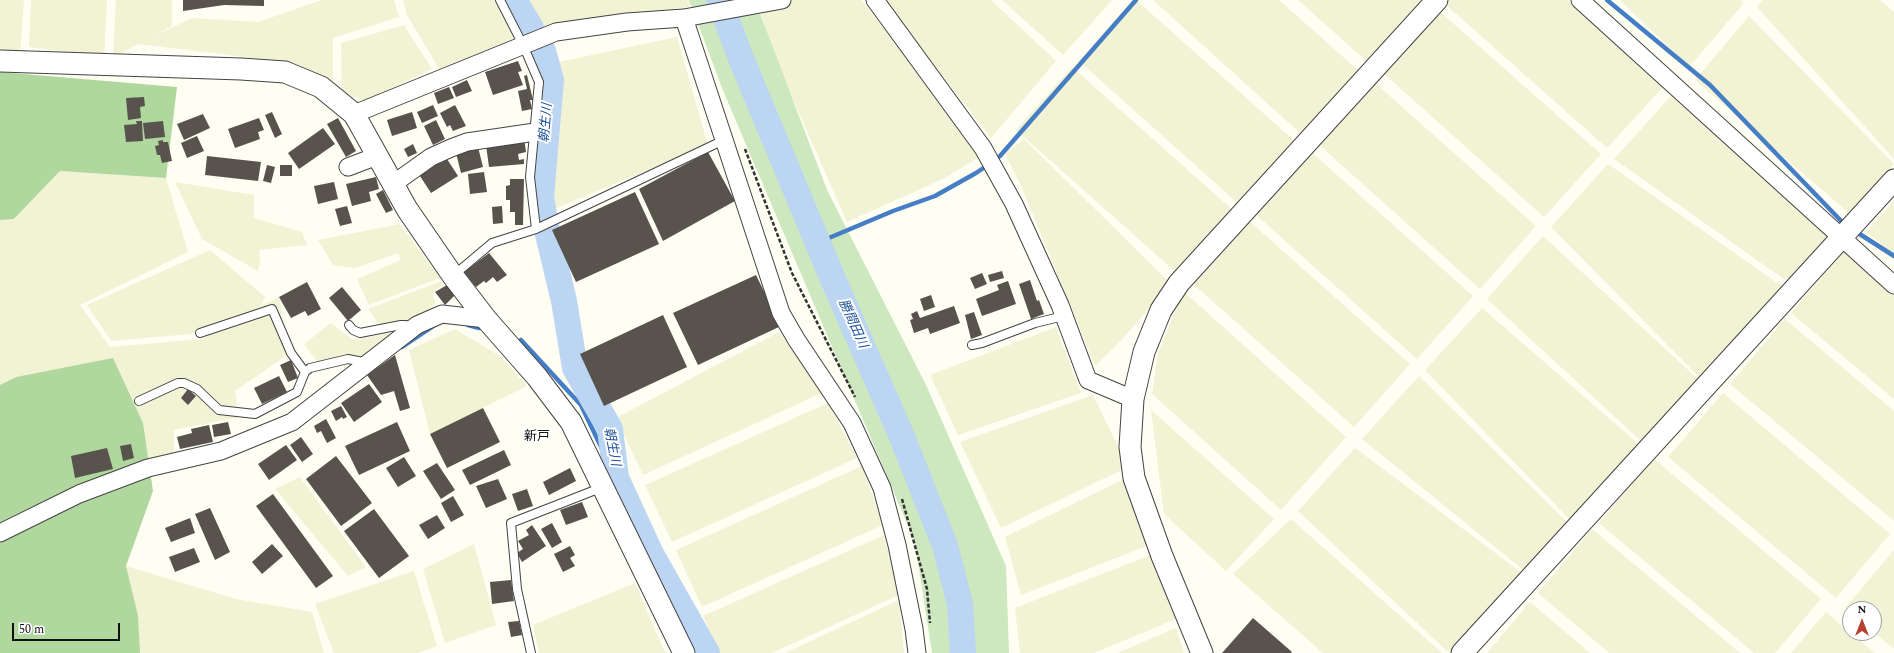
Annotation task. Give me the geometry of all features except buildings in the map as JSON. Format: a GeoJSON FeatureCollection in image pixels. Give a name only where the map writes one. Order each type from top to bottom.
{"type":"FeatureCollection","features":[{"type":"Feature","properties":{"kind":"street"},"geometry":{"type":"LineString","coordinates":[[354,114],[556,32],[627,22],[684,18],[782,0]]}},
{"type":"Feature","properties":{"kind":"street"},"geometry":{"type":"LineString","coordinates":[[875,0],[983,148],[1014,204],[1064,316],[1088,380],[1133,399]]}},
{"type":"Feature","properties":{"kind":"street"},"geometry":{"type":"LineString","coordinates":[[1202,653],[1162,556],[1134,478],[1130,447],[1133,399],[1144,352],[1161,310],[1179,283],[1437,0]]}},
{"type":"Feature","properties":{"kind":"street"},"geometry":{"type":"LineString","coordinates":[[1580,0],[1848,231],[1894,285]]}},
{"type":"Feature","properties":{"kind":"street"},"geometry":{"type":"LineString","coordinates":[[684,18],[781,313],[852,423],[882,488],[897,544],[914,629],[917,653]]}},
{"type":"Feature","properties":{"kind":"street"},"geometry":{"type":"LineString","coordinates":[[0,61],[241,69],[285,72],[321,87],[354,114],[393,184],[453,276],[486,320],[537,377],[571,422],[684,653]]}},
{"type":"Feature","properties":{"kind":"street"},"geometry":{"type":"LineString","coordinates":[[393,184],[431,157],[467,142],[535,132]]}},
{"type":"Feature","properties":{"kind":"street"},"geometry":{"type":"LineString","coordinates":[[348,167],[377,156]]}},
{"type":"Feature","properties":{"kind":"street"},"geometry":{"type":"LineString","coordinates":[[1462,653],[1894,180]]}},
{"type":"Feature","properties":{"kind":"street"},"geometry":{"type":"LineString","coordinates":[[0,533],[86,492],[148,468],[221,451],[292,422],[412,329],[442,314],[486,320]]}},
{"type":"Feature","properties":{"kind":"lane"},"geometry":{"type":"LineString","coordinates":[[500,0],[523,45],[539,82],[530,177],[536,229]]}},
{"type":"Feature","properties":{"kind":"lane"},"geometry":{"type":"LineString","coordinates":[[453,276],[492,243],[536,229],[724,140]]}},
{"type":"Feature","properties":{"kind":"lane"},"geometry":{"type":"LineString","coordinates":[[200,333],[272,309],[291,353],[305,372]]}},
{"type":"Feature","properties":{"kind":"lane"},"geometry":{"type":"LineString","coordinates":[[972,345],[982,343],[1035,323],[1064,316]]}},
{"type":"Feature","properties":{"kind":"lane"},"geometry":{"type":"LineString","coordinates":[[349,325],[353,330],[360,333],[401,325],[406,325],[412,329]]}},
{"type":"Feature","properties":{"kind":"lane"},"geometry":{"type":"LineString","coordinates":[[139,401],[178,383],[184,383],[197,390],[219,410],[255,414],[297,392],[305,372],[310,368],[348,359],[368,363]]}},
{"type":"Feature","properties":{"kind":"lane"},"geometry":{"type":"LineString","coordinates":[[531,653],[516,588],[511,523],[603,488]]}},
{"type":"Feature","properties":{"kind":"path"},"geometry":{"type":"LineString","coordinates":[[745,148],[792,273],[858,403]]}},
{"type":"Feature","properties":{"kind":"path"},"geometry":{"type":"LineString","coordinates":[[900,493],[906,507],[927,588],[930,624]]}},
{"type":"Feature","properties":{"kind":"green space"},"geometry":{"type":"Polygon","coordinates":[[[0,0],[24,0],[20,55],[0,52],[0,0]]]}},
{"type":"Feature","properties":{"kind":"green space"},"geometry":{"type":"Polygon","coordinates":[[[31,0],[107,0],[104,57],[29,47],[31,0]]]}},
{"type":"Feature","properties":{"kind":"green space"},"geometry":{"type":"Polygon","coordinates":[[[116,0],[172,0],[172,26],[152,37],[192,18],[258,22],[322,0],[394,0],[399,17],[333,38],[333,80],[262,59],[138,44],[113,58],[116,0]]]}},
{"type":"Feature","properties":{"kind":"green space"},"geometry":{"type":"Polygon","coordinates":[[[403,0],[494,0],[513,33],[512,41],[441,72],[407,15],[403,0]]]}},
{"type":"Feature","properties":{"kind":"green space"},"geometry":{"type":"Polygon","coordinates":[[[510,0],[695,0],[688,7],[526,32],[510,0]]]}},
{"type":"Feature","properties":{"kind":"green space"},"geometry":{"type":"Polygon","coordinates":[[[689,0],[755,0],[827,190],[926,385],[1006,566],[1009,653],[932,653],[915,542],[722,88],[689,0]]]}},
{"type":"Feature","properties":{"kind":"green space"},"geometry":{"type":"Polygon","coordinates":[[[757,0],[862,0],[981,156],[943,179],[847,222],[777,63],[757,0]]]}},
{"type":"Feature","properties":{"kind":"green space"},"geometry":{"type":"Polygon","coordinates":[[[884,0],[991,0],[1056,61],[991,138],[884,0]]]}},
{"type":"Feature","properties":{"kind":"green space"},"geometry":{"type":"Polygon","coordinates":[[[1002,0],[1112,0],[1063,55],[1002,0]]]}},
{"type":"Feature","properties":{"kind":"green space"},"geometry":{"type":"Polygon","coordinates":[[[1134,0],[1136,0],[1298,144],[1242,207],[1079,61],[1134,0]]]}},
{"type":"Feature","properties":{"kind":"green space"},"geometry":{"type":"Polygon","coordinates":[[[1153,0],[1279,0],[1360,72],[1301,134],[1153,0]]]}},
{"type":"Feature","properties":{"kind":"green space"},"geometry":{"type":"Polygon","coordinates":[[[1298,0],[1424,0],[1372,66],[1298,0]]]}},
{"type":"Feature","properties":{"kind":"green space"},"geometry":{"type":"Polygon","coordinates":[[[1447,0],[1568,0],[1664,86],[1607,148],[1444,3],[1447,0]]]}},
{"type":"Feature","properties":{"kind":"green space"},"geometry":{"type":"Polygon","coordinates":[[[1620,0],[1740,0],[1744,3],[1689,67],[1620,0]]]}},
{"type":"Feature","properties":{"kind":"green space"},"geometry":{"type":"Polygon","coordinates":[[[1762,0],[1880,0],[1894,12],[1894,159],[1757,7],[1762,0]]]}},
{"type":"Feature","properties":{"kind":"green space"},"geometry":{"type":"Polygon","coordinates":[[[1437,9],[1601,154],[1544,217],[1381,71],[1437,9]]]}},
{"type":"Feature","properties":{"kind":"green space"},"geometry":{"type":"Polygon","coordinates":[[[1749,16],[1894,164],[1851,215],[1695,80],[1749,16]]]}},
{"type":"Feature","properties":{"kind":"green space"},"geometry":{"type":"Polygon","coordinates":[[[404,25],[432,69],[365,101],[342,92],[341,43],[404,25]]]}},
{"type":"Feature","properties":{"kind":"green space"},"geometry":{"type":"Polygon","coordinates":[[[677,37],[708,145],[540,215],[547,88],[540,66],[677,37]]]}},
{"type":"Feature","properties":{"kind":"green space"},"geometry":{"type":"Polygon","coordinates":[[[1072,67],[1235,212],[1179,275],[1016,130],[1072,67]]]}},
{"type":"Feature","properties":{"kind":"green space"},"geometry":{"type":"Polygon","coordinates":[[[0,72],[177,87],[166,178],[60,171],[14,219],[0,220],[0,72]]]}},
{"type":"Feature","properties":{"kind":"green space"},"geometry":{"type":"Polygon","coordinates":[[[1373,81],[1536,226],[1480,289],[1317,143],[1373,81]]]}},
{"type":"Feature","properties":{"kind":"green space"},"geometry":{"type":"Polygon","coordinates":[[[1671,96],[1832,237],[1788,282],[1614,159],[1671,96]]]}},
{"type":"Feature","properties":{"kind":"green space"},"geometry":{"type":"Polygon","coordinates":[[[1024,139],[1171,284],[1115,347],[1095,366],[1022,188],[1005,154],[1024,139]]]}},
{"type":"Feature","properties":{"kind":"green space"},"geometry":{"type":"Polygon","coordinates":[[[1310,151],[1473,296],[1417,359],[1254,213],[1310,151]]]}},
{"type":"Feature","properties":{"kind":"green space"},"geometry":{"type":"Polygon","coordinates":[[[1608,164],[1783,287],[1701,379],[1551,227],[1608,164]]]}},
{"type":"Feature","properties":{"kind":"green space"},"geometry":{"type":"Polygon","coordinates":[[[60,171],[166,178],[188,252],[80,305],[110,347],[202,339],[247,314],[191,334],[111,341],[87,305],[210,250],[265,297],[261,306],[279,297],[290,353],[235,391],[239,417],[174,430],[174,453],[148,459],[143,423],[113,359],[16,377],[0,385],[0,220],[15,219],[60,171]]]}},
{"type":"Feature","properties":{"kind":"green space"},"geometry":{"type":"Polygon","coordinates":[[[175,182],[254,195],[254,218],[302,232],[307,245],[259,250],[260,263],[258,271],[202,239],[175,182]]]}},
{"type":"Feature","properties":{"kind":"green space"},"geometry":{"type":"Polygon","coordinates":[[[1894,200],[1894,255],[1867,232],[1894,200]]]}},
{"type":"Feature","properties":{"kind":"green space"},"geometry":{"type":"Polygon","coordinates":[[[1247,219],[1410,364],[1354,427],[1191,282],[1247,219]]]}},
{"type":"Feature","properties":{"kind":"green space"},"geometry":{"type":"Polygon","coordinates":[[[400,224],[440,278],[369,305],[357,279],[401,260],[398,253],[355,268],[333,265],[318,240],[400,224]]]}},
{"type":"Feature","properties":{"kind":"green space"},"geometry":{"type":"Polygon","coordinates":[[[1543,236],[1699,380],[1642,442],[1487,299],[1543,236]]]}},
{"type":"Feature","properties":{"kind":"green space"},"geometry":{"type":"Polygon","coordinates":[[[1846,249],[1894,294],[1894,399],[1791,313],[1846,249]]]}},
{"type":"Feature","properties":{"kind":"green space"},"geometry":{"type":"Polygon","coordinates":[[[441,281],[443,285],[432,293],[436,303],[419,317],[380,326],[368,309],[441,281]]]}},
{"type":"Feature","properties":{"kind":"green space"},"geometry":{"type":"Polygon","coordinates":[[[1183,291],[1346,437],[1281,510],[1152,394],[1158,353],[1183,291]]]}},
{"type":"Feature","properties":{"kind":"green space"},"geometry":{"type":"Polygon","coordinates":[[[1482,308],[1641,446],[1570,520],[1425,370],[1482,308]]]}},
{"type":"Feature","properties":{"kind":"green space"},"geometry":{"type":"Polygon","coordinates":[[[1785,319],[1894,411],[1894,521],[1730,384],[1785,319]]]}},
{"type":"Feature","properties":{"kind":"green space"},"geometry":{"type":"Polygon","coordinates":[[[331,323],[353,340],[397,332],[367,358],[317,361],[304,344],[331,323]]]}},
{"type":"Feature","properties":{"kind":"green space"},"geometry":{"type":"Polygon","coordinates":[[[1056,327],[1081,393],[958,435],[930,375],[1056,327]]]}},
{"type":"Feature","properties":{"kind":"green space"},"geometry":{"type":"Polygon","coordinates":[[[455,329],[500,356],[527,386],[430,434],[409,350],[455,329]]]}},
{"type":"Feature","properties":{"kind":"green space"},"geometry":{"type":"Polygon","coordinates":[[[779,332],[824,392],[643,475],[616,418],[779,332]]]}},
{"type":"Feature","properties":{"kind":"green space"},"geometry":{"type":"Polygon","coordinates":[[[113,358],[143,423],[153,491],[126,566],[138,616],[140,653],[0,653],[0,385],[16,377],[113,358]]]}},
{"type":"Feature","properties":{"kind":"green space"},"geometry":{"type":"Polygon","coordinates":[[[1419,376],[1568,523],[1526,572],[1362,439],[1419,376]]]}},
{"type":"Feature","properties":{"kind":"green space"},"geometry":{"type":"Polygon","coordinates":[[[1723,393],[1890,534],[1836,598],[1668,457],[1723,393]]]}},
{"type":"Feature","properties":{"kind":"green space"},"geometry":{"type":"Polygon","coordinates":[[[1093,395],[1128,467],[1001,528],[960,442],[1093,395]]]}},
{"type":"Feature","properties":{"kind":"green space"},"geometry":{"type":"Polygon","coordinates":[[[828,403],[857,458],[672,542],[645,485],[828,403]]]}},
{"type":"Feature","properties":{"kind":"green space"},"geometry":{"type":"Polygon","coordinates":[[[1151,410],[1274,519],[1226,571],[1164,514],[1151,410]]]}},
{"type":"Feature","properties":{"kind":"green space"},"geometry":{"type":"Polygon","coordinates":[[[1355,448],[1522,573],[1449,653],[1298,511],[1355,448]]]}},
{"type":"Feature","properties":{"kind":"green space"},"geometry":{"type":"Polygon","coordinates":[[[1653,458],[1821,599],[1775,653],[1754,653],[1599,523],[1653,458]]]}},
{"type":"Feature","properties":{"kind":"green space"},"geometry":{"type":"Polygon","coordinates":[[[862,466],[883,525],[702,607],[676,550],[862,466]]]}},
{"type":"Feature","properties":{"kind":"green space"},"geometry":{"type":"Polygon","coordinates":[[[1130,476],[1157,542],[1021,595],[1005,537],[1130,476]]]}},
{"type":"Feature","properties":{"kind":"green space"},"geometry":{"type":"Polygon","coordinates":[[[300,477],[366,567],[348,576],[275,489],[300,477]]]}},
{"type":"Feature","properties":{"kind":"green space"},"geometry":{"type":"Polygon","coordinates":[[[1291,519],[1442,653],[1323,653],[1233,574],[1291,519]]]}},
{"type":"Feature","properties":{"kind":"green space"},"geometry":{"type":"Polygon","coordinates":[[[1592,529],[1740,653],[1609,653],[1538,593],[1592,529]]]}},
{"type":"Feature","properties":{"kind":"green space"},"geometry":{"type":"Polygon","coordinates":[[[884,535],[899,595],[772,653],[720,653],[703,616],[884,535]]]}},
{"type":"Feature","properties":{"kind":"green space"},"geometry":{"type":"Polygon","coordinates":[[[474,544],[496,625],[445,643],[423,569],[474,544]]]}},
{"type":"Feature","properties":{"kind":"green space"},"geometry":{"type":"Polygon","coordinates":[[[1894,550],[1894,649],[1882,639],[1882,601],[1851,601],[1894,550]]]}},
{"type":"Feature","properties":{"kind":"green space"},"geometry":{"type":"Polygon","coordinates":[[[1158,552],[1176,619],[1094,653],[1020,653],[1015,608],[1158,552]]]}},
{"type":"Feature","properties":{"kind":"green space"},"geometry":{"type":"Polygon","coordinates":[[[126,566],[236,599],[312,612],[324,653],[138,653],[126,566]]]}},
{"type":"Feature","properties":{"kind":"green space"},"geometry":{"type":"Polygon","coordinates":[[[414,571],[437,646],[418,653],[334,653],[315,604],[414,571]]]}},
{"type":"Feature","properties":{"kind":"green space"},"geometry":{"type":"Polygon","coordinates":[[[635,583],[665,653],[539,653],[533,625],[635,583]]]}},
{"type":"Feature","properties":{"kind":"green space"},"geometry":{"type":"Polygon","coordinates":[[[899,600],[904,653],[785,653],[899,600]]]}},
{"type":"Feature","properties":{"kind":"green space"},"geometry":{"type":"Polygon","coordinates":[[[1530,602],[1590,653],[1487,653],[1530,602]]]}},
{"type":"Feature","properties":{"kind":"green space"},"geometry":{"type":"Polygon","coordinates":[[[1826,612],[1842,626],[1842,641],[1860,641],[1875,653],[1791,653],[1826,612]]]}},
{"type":"Feature","properties":{"kind":"green space"},"geometry":{"type":"Polygon","coordinates":[[[1176,628],[1184,653],[1117,653],[1176,628]]]}},
{"type":"Feature","properties":{"kind":"waterway","name":"朝生川"},"geometry":{"type":"LineString","coordinates":[[514,0],[531,28]]}},
{"type":"Feature","properties":{"kind":"waterway","name":"勝間田川"},"geometry":{"type":"LineString","coordinates":[[719,0],[742,61],[832,277],[903,439],[945,546],[960,604],[963,653]]}},
{"type":"Feature","properties":{"kind":"waterway"},"geometry":{"type":"LineString","coordinates":[[994,160],[1000,156],[1136,0]]}},
{"type":"Feature","properties":{"kind":"waterway"},"geometry":{"type":"LineString","coordinates":[[1607,0],[1710,85],[1845,225]]}},
{"type":"Feature","properties":{"kind":"waterway","name":"朝生川"},"geometry":{"type":"LineString","coordinates":[[543,51],[551,80],[541,197],[545,220]]}},
{"type":"Feature","properties":{"kind":"waterway"},"geometry":{"type":"LineString","coordinates":[[817,243],[893,211],[935,196],[988,165]]}},
{"type":"Feature","properties":{"kind":"waterway","name":"朝生川"},"geometry":{"type":"LineString","coordinates":[[547,230],[564,301],[575,368],[610,429],[616,478],[651,554],[707,653]]}},
{"type":"Feature","properties":{"kind":"waterway"},"geometry":{"type":"LineString","coordinates":[[1855,231],[1894,256]]}},
{"type":"Feature","properties":{"kind":"waterway"},"geometry":{"type":"LineString","coordinates":[[402,347],[435,325]]}},
{"type":"Feature","properties":{"kind":"waterway"},"geometry":{"type":"LineString","coordinates":[[468,325],[479,328]]}},
{"type":"Feature","properties":{"kind":"waterway"},"geometry":{"type":"LineString","coordinates":[[521,340],[581,405],[616,478]]}},
{"type":"Feature","properties":{"kind":"district","name":"新戸"},"geometry":{"type":"Point","coordinates":[537,437]}}]}
